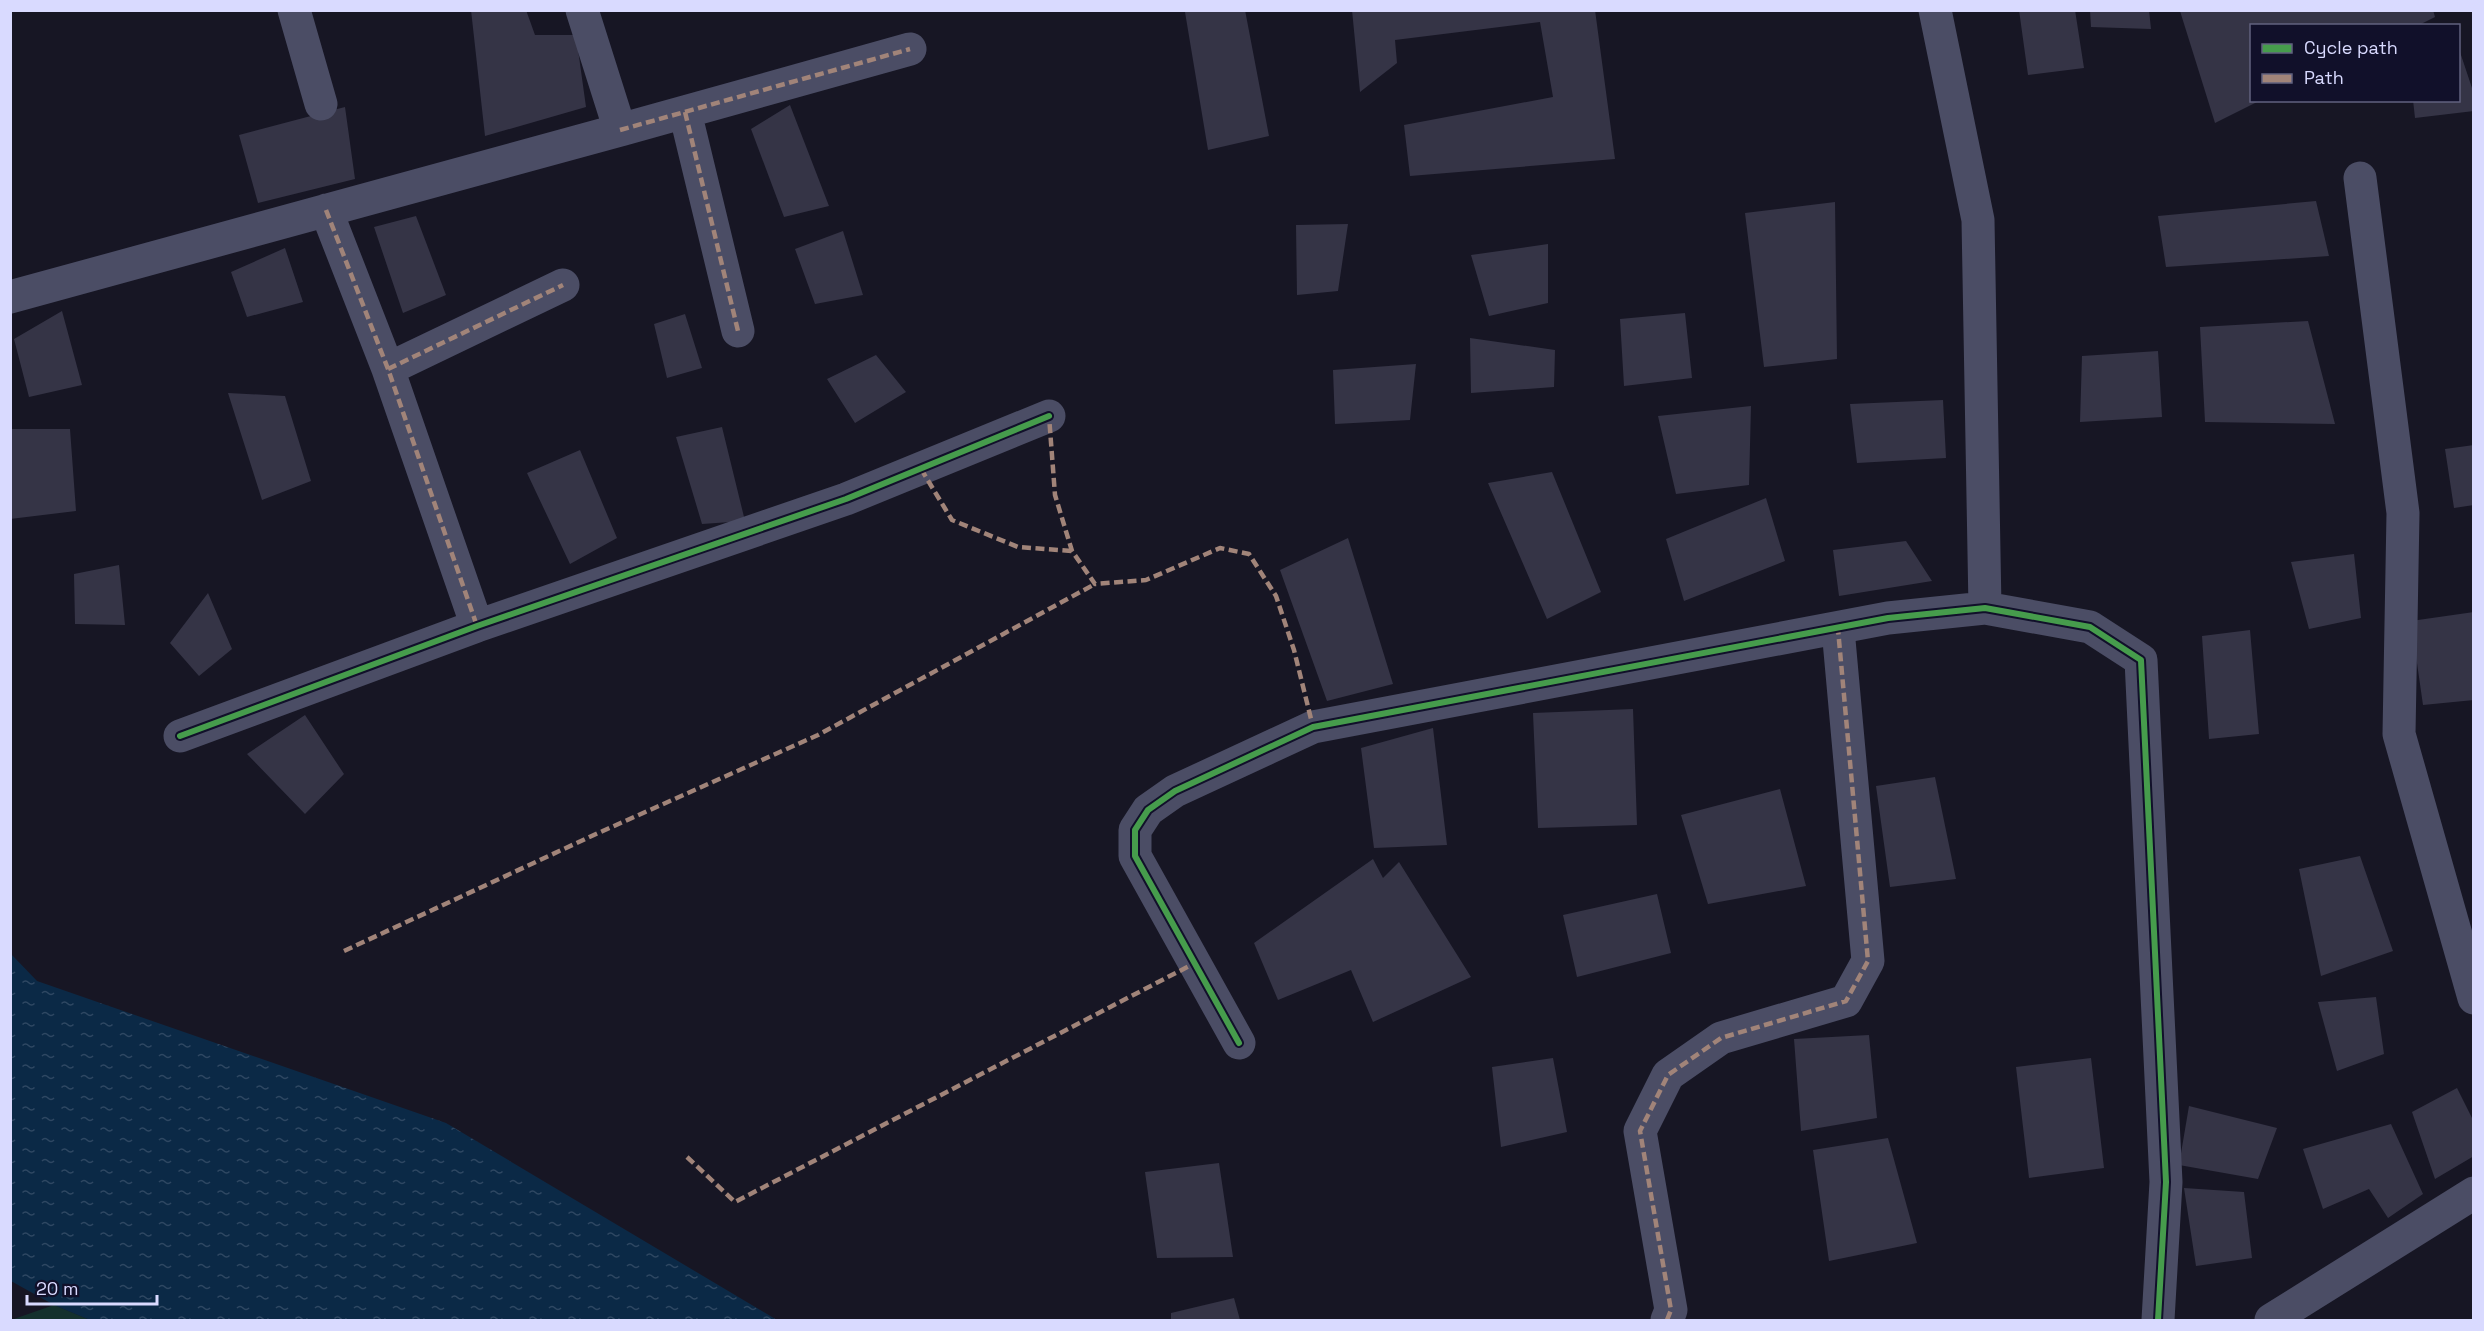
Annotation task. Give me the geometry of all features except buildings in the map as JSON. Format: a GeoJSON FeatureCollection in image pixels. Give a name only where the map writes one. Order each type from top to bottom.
{"type":"FeatureCollection","features":[{"type":"Feature","properties":{"kind":"street"},"geometry":{"type":"LineString","coordinates":[[294,10],[321,104]]}},
{"type":"Feature","properties":{"kind":"street"},"geometry":{"type":"LineString","coordinates":[[582,10],[620,130]]}},
{"type":"Feature","properties":{"kind":"street"},"geometry":{"type":"LineString","coordinates":[[1935,10],[1978,220],[1985,608]]}},
{"type":"Feature","properties":{"kind":"street"},"geometry":{"type":"LineString","coordinates":[[10,297],[910,49]]}},
{"type":"Feature","properties":{"kind":"street"},"geometry":{"type":"LineString","coordinates":[[686,112],[738,331]]}},
{"type":"Feature","properties":{"kind":"street"},"geometry":{"type":"LineString","coordinates":[[2360,178],[2403,513],[2399,734],[2473,994]]}},
{"type":"Feature","properties":{"kind":"street"},"geometry":{"type":"LineString","coordinates":[[326,210],[388,369],[477,626]]}},
{"type":"Feature","properties":{"kind":"street"},"geometry":{"type":"LineString","coordinates":[[388,369],[563,285]]}},
{"type":"Feature","properties":{"kind":"street"},"geometry":{"type":"LineString","coordinates":[[180,736],[477,626],[846,500],[1049,416]]}},
{"type":"Feature","properties":{"kind":"street"},"geometry":{"type":"LineString","coordinates":[[1239,1043],[1135,856],[1135,830],[1149,810],[1175,791],[1313,728],[1888,618],[1985,608],[2090,627],[2141,660],[2166,1182],[2158,1320]]}},
{"type":"Feature","properties":{"kind":"street"},"geometry":{"type":"LineString","coordinates":[[1666,1320],[1671,1310],[1640,1131],[1668,1075],[1721,1038],[1846,1002],[1868,961],[1838,629]]}},
{"type":"Feature","properties":{"kind":"street"},"geometry":{"type":"LineString","coordinates":[[2271,1320],[2474,1193]]}},
{"type":"Feature","properties":{"kind":"green space"},"geometry":{"type":"Polygon","coordinates":[[[54,1305],[90,1320],[11,1320],[54,1305]]]}},
{"type":"Feature","properties":{"kind":"water"},"geometry":{"type":"Polygon","coordinates":[[[11,954],[37,981],[446,1123],[777,1320],[90,1320],[54,1305],[11,1281],[11,954]]]}},
{"type":"Feature","properties":{"kind":"marked path"},"geometry":{"type":"LineString","coordinates":[[620,130],[910,49]]}},
{"type":"Feature","properties":{"kind":"marked path"},"geometry":{"type":"LineString","coordinates":[[685,112],[738,331]]}},
{"type":"Feature","properties":{"kind":"marked path"},"geometry":{"type":"LineString","coordinates":[[326,210],[388,369],[477,626]]}},
{"type":"Feature","properties":{"kind":"marked path"},"geometry":{"type":"LineString","coordinates":[[388,369],[563,285]]}},
{"type":"Feature","properties":{"kind":"marked path"},"geometry":{"type":"LineString","coordinates":[[1044,418],[1049,416],[1055,495],[1072,551],[1095,584],[1146,580],[1220,548],[1249,554],[1276,596],[1294,650],[1313,727]]}},
{"type":"Feature","properties":{"kind":"marked path"},"geometry":{"type":"LineString","coordinates":[[921,469],[952,520],[1018,547],[1072,551]]}},
{"type":"Feature","properties":{"kind":"marked path"},"geometry":{"type":"LineString","coordinates":[[344,951],[596,834],[818,735],[1095,584]]}},
{"type":"Feature","properties":{"kind":"marked path"},"geometry":{"type":"LineString","coordinates":[[1667,1320],[1671,1310],[1640,1131],[1668,1075],[1721,1038],[1846,1001],[1868,961],[1838,629]]}},
{"type":"Feature","properties":{"kind":"marked path"},"geometry":{"type":"LineString","coordinates":[[687,1157],[735,1202],[1193,964]]}},
{"type":"Feature","properties":{"kind":"cycle path"},"geometry":{"type":"LineString","coordinates":[[180,736],[477,626],[846,499],[1049,416]]}},
{"type":"Feature","properties":{"kind":"cycle path"},"geometry":{"type":"LineString","coordinates":[[1239,1043],[1135,856],[1135,830],[1148,810],[1175,791],[1313,727],[1888,618],[1985,608],[2090,627],[2141,660],[2166,1182],[2158,1320]]}}]}
